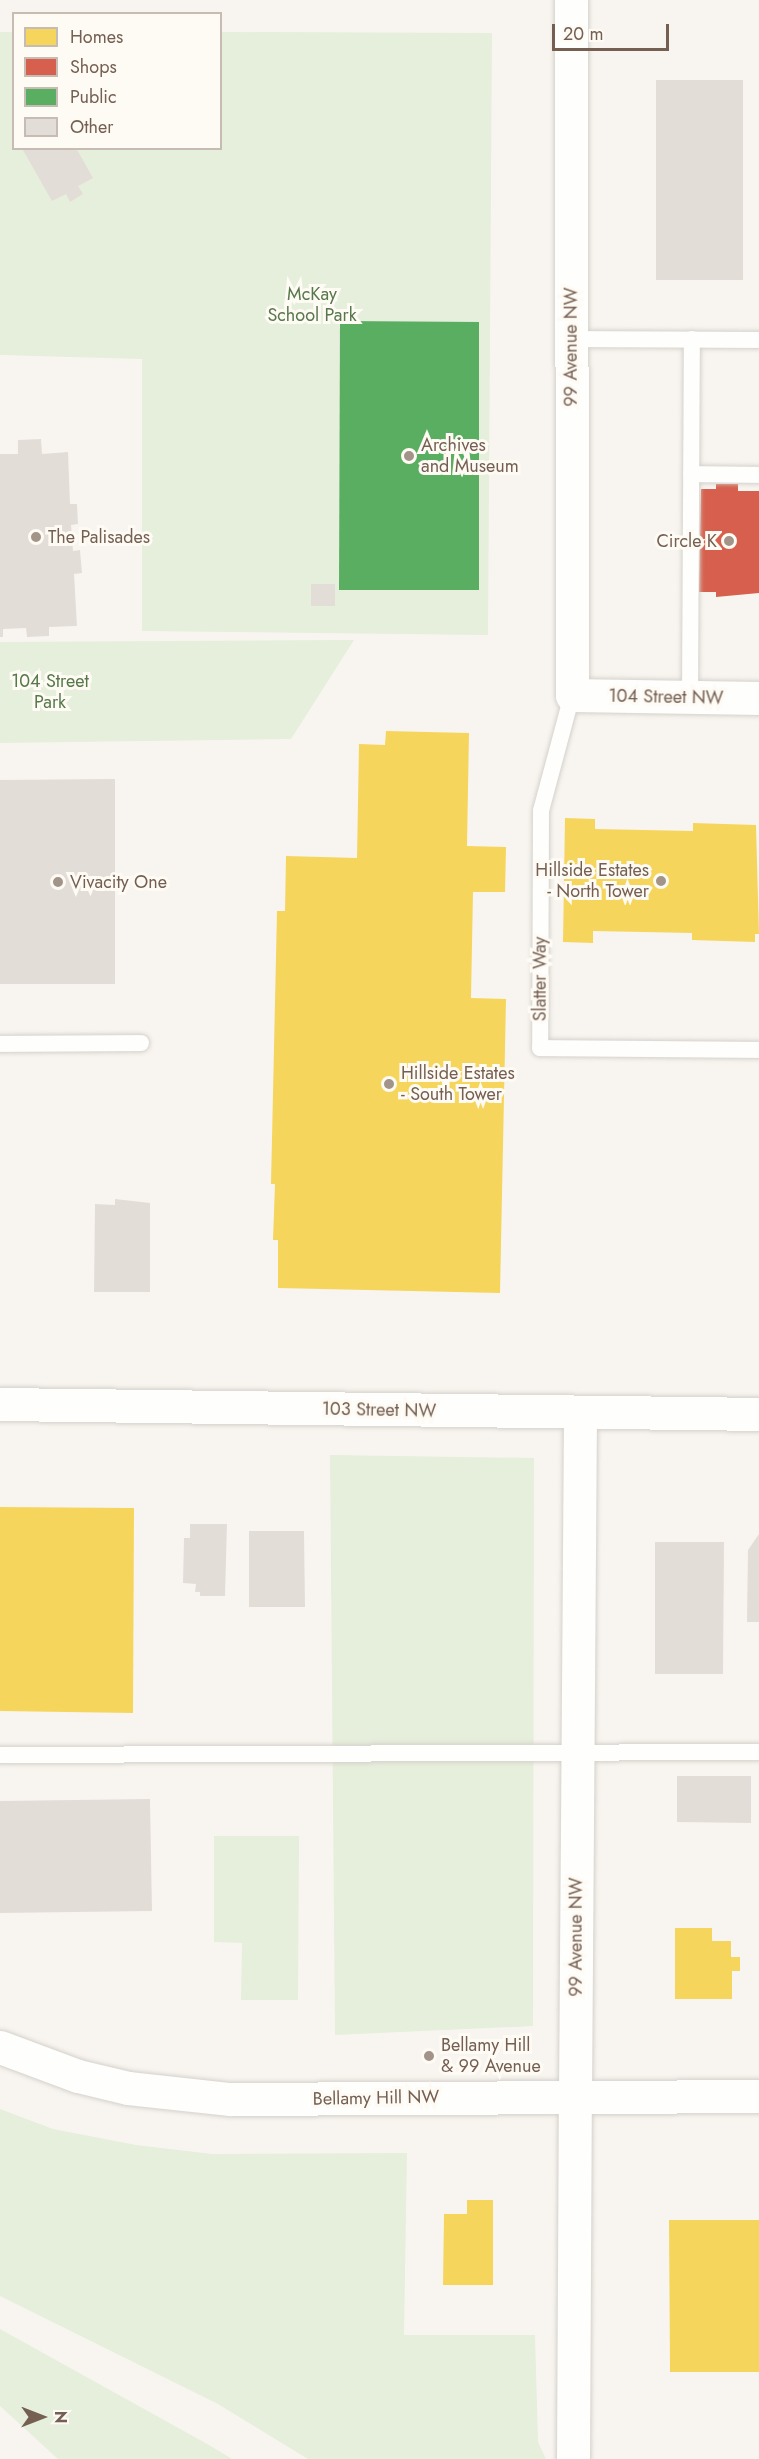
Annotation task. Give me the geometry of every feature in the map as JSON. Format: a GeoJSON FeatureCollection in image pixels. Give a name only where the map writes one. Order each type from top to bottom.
{"type":"FeatureCollection","features":[{"type":"Feature","properties":{"kind":"street","name":"99 Avenue NW"},"geometry":{"type":"LineString","coordinates":[[571,0],[572,695]]}},
{"type":"Feature","properties":{"kind":"street","name":"104 Street NW"},"geometry":{"type":"LineString","coordinates":[[572,695],[759,698]]}},
{"type":"Feature","properties":{"kind":"street","name":"103 Street NW"},"geometry":{"type":"LineString","coordinates":[[0,1404],[580,1414],[759,1414]]}},
{"type":"Feature","properties":{"kind":"street","name":"99 Avenue NW"},"geometry":{"type":"LineString","coordinates":[[573,2459],[580,1414]]}},
{"type":"Feature","properties":{"kind":"street","name":"Bellamy Hill NW"},"geometry":{"type":"LineString","coordinates":[[0,2047],[78,2076],[189,2096],[230,2099],[759,2096]]}},
{"type":"Feature","properties":{"kind":"lane"},"geometry":{"type":"LineString","coordinates":[[571,325],[692,339],[759,340]]}},
{"type":"Feature","properties":{"kind":"lane"},"geometry":{"type":"LineString","coordinates":[[690,698],[692,339]]}},
{"type":"Feature","properties":{"kind":"lane"},"geometry":{"type":"LineString","coordinates":[[691,474],[759,475]]}},
{"type":"Feature","properties":{"kind":"lane","name":"Slatter Way"},"geometry":{"type":"LineString","coordinates":[[572,695],[541,811],[540,1048],[759,1050]]}},
{"type":"Feature","properties":{"kind":"lane"},"geometry":{"type":"LineString","coordinates":[[0,1044],[141,1043]]}},
{"type":"Feature","properties":{"kind":"lane"},"geometry":{"type":"LineString","coordinates":[[0,1755],[759,1752]]}},
{"type":"Feature","properties":{"kind":"green space","name":"McKay School Park"},"geometry":{"type":"Polygon","coordinates":[[[0,32],[12,32],[12,150],[222,150],[222,32],[492,33],[488,635],[142,631],[142,359],[0,355],[0,32]]]}},
{"type":"Feature","properties":{"kind":"green space","name":"104 Street Park"},"geometry":{"type":"Polygon","coordinates":[[[354,640],[291,739],[0,743],[0,642],[354,640]]]}},
{"type":"Feature","properties":{"kind":"green space"},"geometry":{"type":"Polygon","coordinates":[[[330,1455],[534,1458],[533,2026],[335,2035],[330,1455]]]}},
{"type":"Feature","properties":{"kind":"green space"},"geometry":{"type":"Polygon","coordinates":[[[214,1836],[299,1836],[298,2000],[241,2000],[242,1943],[214,1942],[214,1836]]]}},
{"type":"Feature","properties":{"kind":"green space"},"geometry":{"type":"Polygon","coordinates":[[[0,2109],[53,2129],[136,2145],[212,2154],[407,2153],[404,2335],[535,2335],[538,2442],[546,2459],[308,2459],[218,2404],[0,2296],[0,2109]]]}},
{"type":"Feature","properties":{"kind":"green space"},"geometry":{"type":"Polygon","coordinates":[[[0,2329],[232,2459],[58,2459],[0,2406],[0,2329]]]}},
{"type":"Feature","properties":{"kind":"building: Homes","name":"Hillside Estates - South Tower"},"geometry":{"type":"Polygon","coordinates":[[[386,731],[469,733],[467,846],[506,847],[505,892],[473,892],[471,998],[506,999],[500,1293],[278,1288],[278,1240],[273,1240],[275,1184],[271,1184],[277,911],[285,911],[286,856],[357,858],[359,744],[385,745],[386,731]]]}},
{"type":"Feature","properties":{"kind":"building: Homes","name":"Hillside Estates - North Tower"},"geometry":{"type":"Polygon","coordinates":[[[565,818],[595,819],[595,829],[693,831],[693,823],[756,825],[759,934],[755,934],[755,942],[692,940],[692,933],[593,931],[593,943],[563,942],[565,818]]]}},
{"type":"Feature","properties":{"kind":"building: Homes"},"geometry":{"type":"Polygon","coordinates":[[[0,1507],[134,1508],[133,1713],[0,1711],[0,1507]]]}},
{"type":"Feature","properties":{"kind":"building: Homes"},"geometry":{"type":"Polygon","coordinates":[[[675,1928],[712,1928],[712,1941],[731,1941],[731,1957],[740,1957],[740,1971],[732,1971],[732,1999],[675,1999],[675,1928]]]}},
{"type":"Feature","properties":{"kind":"building: Homes"},"geometry":{"type":"Polygon","coordinates":[[[467,2200],[493,2200],[493,2285],[443,2285],[444,2214],[467,2214],[467,2200]]]}},
{"type":"Feature","properties":{"kind":"building: Homes"},"geometry":{"type":"Polygon","coordinates":[[[669,2220],[759,2220],[759,2372],[670,2372],[669,2220]]]}},
{"type":"Feature","properties":{"kind":"building: Shops","name":"Circle K"},"geometry":{"type":"Polygon","coordinates":[[[716,484],[738,484],[738,491],[759,491],[759,593],[716,597],[716,592],[699,592],[701,489],[716,489],[716,484]]]}},
{"type":"Feature","properties":{"kind":"building: Public","name":"Archives and Museum"},"geometry":{"type":"Polygon","coordinates":[[[340,321],[479,322],[479,590],[339,590],[340,321]]]}},
{"type":"Feature","properties":{"kind":"building: Other"},"geometry":{"type":"Polygon","coordinates":[[[656,80],[743,80],[743,280],[656,280],[656,80]]]}},
{"type":"Feature","properties":{"kind":"building: Other"},"geometry":{"type":"Polygon","coordinates":[[[23,150],[77,150],[93,178],[78,186],[83,194],[70,202],[66,194],[52,201],[23,150]]]}},
{"type":"Feature","properties":{"kind":"building: Other","name":"The Palisades"},"geometry":{"type":"Polygon","coordinates":[[[41,439],[42,454],[68,452],[70,504],[77,504],[78,524],[71,525],[73,551],[80,550],[82,573],[74,574],[77,626],[49,627],[49,636],[27,637],[26,628],[3,629],[3,637],[0,637],[0,454],[18,454],[18,440],[41,439]]]}},
{"type":"Feature","properties":{"kind":"building: Other"},"geometry":{"type":"Polygon","coordinates":[[[311,584],[335,584],[335,606],[311,606],[311,584]]]}},
{"type":"Feature","properties":{"kind":"building: Other","name":"Vivacity One"},"geometry":{"type":"Polygon","coordinates":[[[115,779],[115,984],[0,984],[0,780],[115,779]]]}},
{"type":"Feature","properties":{"kind":"building: Other"},"geometry":{"type":"Polygon","coordinates":[[[115,1199],[150,1203],[150,1292],[94,1292],[95,1204],[115,1205],[115,1199]]]}},
{"type":"Feature","properties":{"kind":"building: Other"},"geometry":{"type":"Polygon","coordinates":[[[190,1524],[227,1524],[225,1596],[200,1596],[200,1592],[195,1592],[196,1584],[183,1583],[184,1538],[190,1538],[190,1524]]]}},
{"type":"Feature","properties":{"kind":"building: Other"},"geometry":{"type":"Polygon","coordinates":[[[249,1531],[304,1531],[305,1607],[249,1607],[249,1531]]]}},
{"type":"Feature","properties":{"kind":"building: Other"},"geometry":{"type":"Polygon","coordinates":[[[759,1534],[759,1622],[747,1622],[748,1550],[759,1534]]]}},
{"type":"Feature","properties":{"kind":"building: Other"},"geometry":{"type":"Polygon","coordinates":[[[655,1542],[724,1542],[723,1674],[655,1674],[655,1542]]]}},
{"type":"Feature","properties":{"kind":"building: Other"},"geometry":{"type":"Polygon","coordinates":[[[677,1776],[751,1776],[751,1823],[677,1822],[677,1776]]]}},
{"type":"Feature","properties":{"kind":"building: Other"},"geometry":{"type":"Polygon","coordinates":[[[150,1799],[152,1911],[0,1913],[0,1801],[150,1799]]]}},
{"type":"Feature","properties":{"kind":"place","name":"Archives and Museum"},"geometry":{"type":"Point","coordinates":[409,456]}},
{"type":"Feature","properties":{"kind":"place","name":"The Palisades"},"geometry":{"type":"Point","coordinates":[36,537]}},
{"type":"Feature","properties":{"kind":"place","name":"Circle K"},"geometry":{"type":"Point","coordinates":[729,541]}},
{"type":"Feature","properties":{"kind":"place","name":"Hillside Estates - North Tower"},"geometry":{"type":"Point","coordinates":[661,881]}},
{"type":"Feature","properties":{"kind":"place","name":"Vivacity One"},"geometry":{"type":"Point","coordinates":[58,882]}},
{"type":"Feature","properties":{"kind":"place","name":"Hillside Estates - South Tower"},"geometry":{"type":"Point","coordinates":[389,1084]}},
{"type":"Feature","properties":{"kind":"place","name":"Bellamy Hill & 99 Avenue"},"geometry":{"type":"Point","coordinates":[429,2056]}}]}
